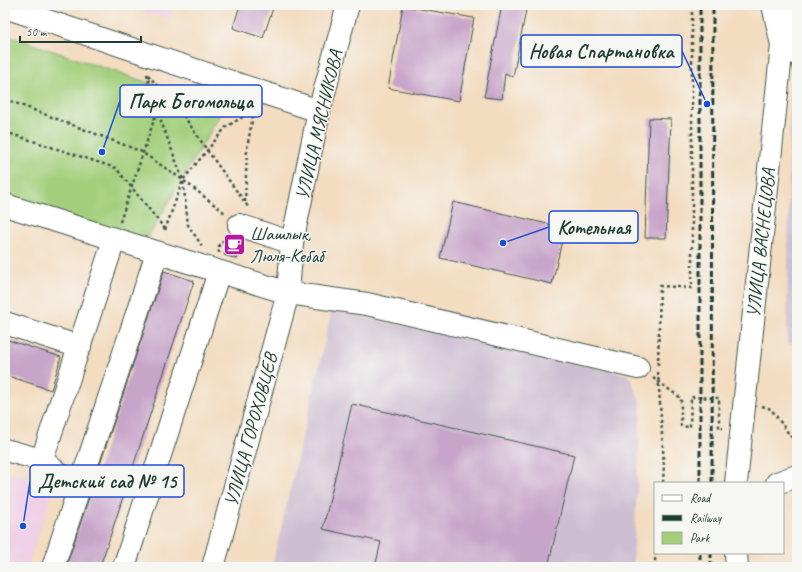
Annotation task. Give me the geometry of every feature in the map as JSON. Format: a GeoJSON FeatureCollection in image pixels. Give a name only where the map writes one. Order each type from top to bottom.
{"type":"FeatureCollection","features":[{"type":"Feature","properties":{"kind":"street","name":"УЛИЦА МЯСНИКОВА"},"geometry":{"type":"LineString","coordinates":[[288,292],[292,243],[319,111],[348,5]]}},
{"type":"Feature","properties":{"kind":"street"},"geometry":{"type":"LineString","coordinates":[[773,5],[790,49]]}},
{"type":"Feature","properties":{"kind":"street","name":"УЛИЦА ВАСНЕЦОВА"},"geometry":{"type":"LineString","coordinates":[[736,482],[745,401],[796,5]]}},
{"type":"Feature","properties":{"kind":"street"},"geometry":{"type":"LineString","coordinates":[[6,17],[319,111]]}},
{"type":"Feature","properties":{"kind":"street"},"geometry":{"type":"LineString","coordinates":[[5,205],[114,240],[288,292],[367,304],[644,372]]}},
{"type":"Feature","properties":{"kind":"street"},"geometry":{"type":"LineString","coordinates":[[239,225],[292,243]]}},
{"type":"Feature","properties":{"kind":"street"},"geometry":{"type":"LineString","coordinates":[[42,460],[114,240]]}},
{"type":"Feature","properties":{"kind":"street"},"geometry":{"type":"LineString","coordinates":[[53,567],[157,253]]}},
{"type":"Feature","properties":{"kind":"street"},"geometry":{"type":"LineString","coordinates":[[124,567],[219,272]]}},
{"type":"Feature","properties":{"kind":"street","name":"УЛИЦА ГОРОХОВЦЕВ"},"geometry":{"type":"LineString","coordinates":[[213,567],[288,292]]}},
{"type":"Feature","properties":{"kind":"street"},"geometry":{"type":"LineString","coordinates":[[5,323],[80,347]]}},
{"type":"Feature","properties":{"kind":"street"},"geometry":{"type":"LineString","coordinates":[[5,450],[42,460],[79,490]]}},
{"type":"Feature","properties":{"kind":"street"},"geometry":{"type":"LineString","coordinates":[[780,482],[797,476]]}},
{"type":"Feature","properties":{"kind":"street"},"geometry":{"type":"LineString","coordinates":[[736,554],[737,567]]}},
{"type":"Feature","properties":{"kind":"path"},"geometry":{"type":"LineString","coordinates":[[663,482],[664,465],[657,382],[660,286],[692,288],[692,5]]}},
{"type":"Feature","properties":{"kind":"path"},"geometry":{"type":"LineString","coordinates":[[5,36],[6,17]]}},
{"type":"Feature","properties":{"kind":"path"},"geometry":{"type":"LineString","coordinates":[[203,248],[188,225],[183,180],[157,111],[146,73],[184,116],[270,236]]}},
{"type":"Feature","properties":{"kind":"path"},"geometry":{"type":"LineString","coordinates":[[5,99],[143,153],[183,180],[239,225]]}},
{"type":"Feature","properties":{"kind":"path"},"geometry":{"type":"LineString","coordinates":[[157,253],[183,180],[226,127],[254,109],[247,148],[245,203],[239,225],[219,245],[219,272]]}},
{"type":"Feature","properties":{"kind":"path"},"geometry":{"type":"LineString","coordinates":[[114,240],[157,111]]}},
{"type":"Feature","properties":{"kind":"path"},"geometry":{"type":"LineString","coordinates":[[5,132],[116,168],[165,229]]}},
{"type":"Feature","properties":{"kind":"path"},"geometry":{"type":"LineString","coordinates":[[644,372],[681,398],[682,426],[690,426],[691,397],[712,397],[719,398],[719,428],[727,428]]}},
{"type":"Feature","properties":{"kind":"path"},"geometry":{"type":"LineString","coordinates":[[745,401],[771,409],[797,446]]}},
{"type":"Feature","properties":{"kind":"path"},"geometry":{"type":"LineString","coordinates":[[654,567],[656,554]]}},
{"type":"Feature","properties":{"kind":"shaded area"},"geometry":{"type":"Polygon","coordinates":[[[123,5],[173,5],[169,19],[123,5]]]}},
{"type":"Feature","properties":{"kind":"shaded area"},"geometry":{"type":"Polygon","coordinates":[[[790,99],[797,102],[797,344],[787,344],[790,99]]]}},
{"type":"Feature","properties":{"kind":"shaded area"},"geometry":{"type":"Polygon","coordinates":[[[332,310],[629,375],[641,404],[633,567],[272,567],[332,310]]]}},
{"type":"Feature","properties":{"kind":"shaded area"},"geometry":{"type":"Polygon","coordinates":[[[5,470],[55,485],[27,567],[5,567],[5,470]]]}},
{"type":"Feature","properties":{"kind":"green space"},"geometry":{"type":"Polygon","coordinates":[[[5,35],[224,108],[146,241],[5,196],[5,35]]]}},
{"type":"Feature","properties":{"kind":"building"},"geometry":{"type":"Polygon","coordinates":[[[240,5],[274,5],[263,38],[233,28],[240,5]]]}},
{"type":"Feature","properties":{"kind":"building"},"geometry":{"type":"Polygon","coordinates":[[[502,5],[527,5],[513,77],[505,73],[502,99],[484,97],[502,5]]]}},
{"type":"Feature","properties":{"kind":"building"},"geometry":{"type":"Polygon","coordinates":[[[403,6],[474,18],[459,101],[388,88],[403,6]]]}},
{"type":"Feature","properties":{"kind":"building"},"geometry":{"type":"Polygon","coordinates":[[[649,118],[671,119],[666,238],[645,238],[649,118]]]}},
{"type":"Feature","properties":{"kind":"building"},"geometry":{"type":"Polygon","coordinates":[[[453,202],[565,228],[552,284],[440,258],[453,202]]]}},
{"type":"Feature","properties":{"kind":"building","name":"Шашлык, Люля-Кебаб"},"geometry":{"type":"Polygon","coordinates":[[[231,234],[243,240],[237,259],[224,255],[231,234]]]}},
{"type":"Feature","properties":{"kind":"building"},"geometry":{"type":"Polygon","coordinates":[[[164,271],[194,281],[104,555],[99,567],[66,567],[164,271]]]}},
{"type":"Feature","properties":{"kind":"building"},"geometry":{"type":"Polygon","coordinates":[[[5,339],[61,357],[51,390],[5,375],[5,339]]]}},
{"type":"Feature","properties":{"kind":"building"},"geometry":{"type":"Polygon","coordinates":[[[352,404],[574,455],[548,567],[375,567],[381,542],[323,529],[352,404]]]}},
{"type":"Feature","properties":{"kind":"railway"},"geometry":{"type":"LineString","coordinates":[[700,5],[700,482]]}},
{"type":"Feature","properties":{"kind":"railway"},"geometry":{"type":"LineString","coordinates":[[712,482],[713,5]]}},
{"type":"Feature","properties":{"kind":"railway"},"geometry":{"type":"LineString","coordinates":[[700,554],[700,567]]}},
{"type":"Feature","properties":{"kind":"railway"},"geometry":{"type":"LineString","coordinates":[[711,554],[711,567]]}},
{"type":"Feature","properties":{"kind":"place","name":"Новая Спартановка"},"geometry":{"type":"Point","coordinates":[707,104]}},
{"type":"Feature","properties":{"kind":"place","name":"Парк Богомольца"},"geometry":{"type":"Point","coordinates":[102,152]}},
{"type":"Feature","properties":{"kind":"place","name":"Котельная"},"geometry":{"type":"Point","coordinates":[503,243]}},
{"type":"Feature","properties":{"kind":"place","name":"Шашлык, Люля-Кебаб"},"geometry":{"type":"Point","coordinates":[234,245]}},
{"type":"Feature","properties":{"kind":"place","name":"Детский сад № 15"},"geometry":{"type":"Point","coordinates":[23,526]}}]}
